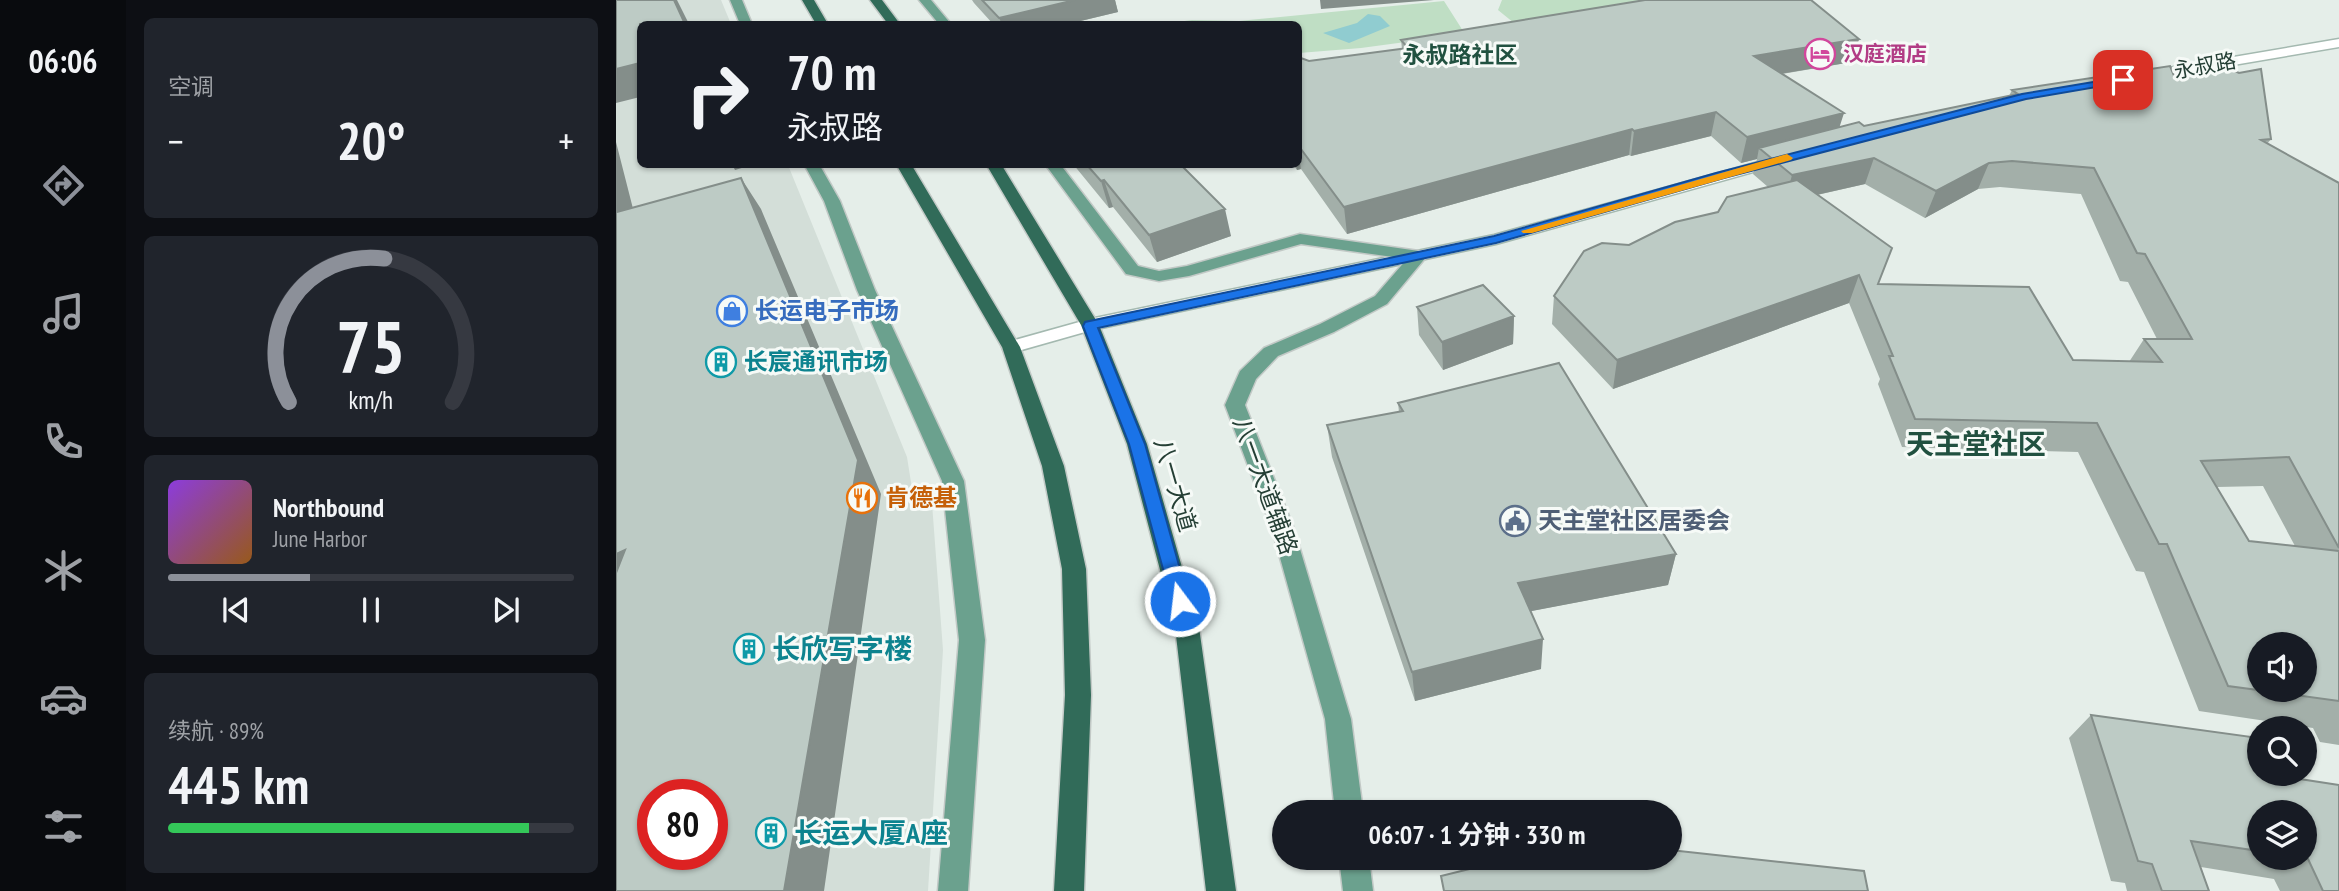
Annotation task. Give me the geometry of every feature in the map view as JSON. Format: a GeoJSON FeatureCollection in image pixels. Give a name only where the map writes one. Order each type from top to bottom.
{"type":"FeatureCollection","features":[{"type":"Feature","properties":{"kind":"highway"},"geometry":{"type":"LineString","coordinates":[[808,0],[820,21]]}},
{"type":"Feature","properties":{"kind":"highway"},"geometry":{"type":"LineString","coordinates":[[876,0],[892,21]]}},
{"type":"Feature","properties":{"kind":"highway"},"geometry":{"type":"LineString","coordinates":[[905,168],[1011,347],[1053,466],[1074,569],[1078,695],[1069,891]]}},
{"type":"Feature","properties":{"kind":"highway","name":"八一大道"},"geometry":{"type":"LineString","coordinates":[[995,168],[1090,326],[1137,444],[1187,627],[1221,891]]}},
{"type":"Feature","properties":{"kind":"main road"},"geometry":{"type":"LineString","coordinates":[[736,0],[745,21]]}},
{"type":"Feature","properties":{"kind":"main road"},"geometry":{"type":"LineString","coordinates":[[925,0],[942,21]]}},
{"type":"Feature","properties":{"kind":"main road"},"geometry":{"type":"LineString","coordinates":[[813,168],[832,201],[866,290],[953,481],[972,640],[953,891]]}},
{"type":"Feature","properties":{"kind":"main road"},"geometry":{"type":"LineString","coordinates":[[1055,168],[1132,270],[1160,276],[1189,271],[1300,239],[1419,256]]}},
{"type":"Feature","properties":{"kind":"main road","name":"八一大道辅路"},"geometry":{"type":"LineString","coordinates":[[1348,800],[1338,719],[1283,528],[1235,405],[1247,376],[1271,352],[1327,328],[1381,300],[1419,256]]}},
{"type":"Feature","properties":{"kind":"main road"},"geometry":{"type":"LineString","coordinates":[[1355,870],[1358,891]]}},
{"type":"Feature","properties":{"kind":"street","name":"永叔路"},"geometry":{"type":"LineString","coordinates":[[2130,79],[2339,43]]}},
{"type":"Feature","properties":{"kind":"street"},"geometry":{"type":"LineString","coordinates":[[1011,347],[1090,326],[1496,239],[1794,156]]}},
{"type":"Feature","properties":{"kind":"shaded area","name":"长运电子市场"},"geometry":{"type":"Polygon","coordinates":[[[616,0],[721,0],[730,21],[637,21],[637,168],[789,168],[907,457],[913,495],[931,490],[943,650],[928,891],[616,891],[616,0]]]}},
{"type":"Feature","properties":{"kind":"green space"},"geometry":{"type":"Polygon","coordinates":[[[1502,0],[1665,0],[1514,23],[1498,10],[1502,0]]]}},
{"type":"Feature","properties":{"kind":"green space"},"geometry":{"type":"Polygon","coordinates":[[[1444,1],[1465,34],[1302,53],[1302,21],[1239,21],[1444,1]]]}},
{"type":"Feature","properties":{"kind":"water"},"geometry":{"type":"Polygon","coordinates":[[[1368,14],[1380,16],[1390,26],[1349,43],[1323,33],[1357,23],[1368,14]]]}},
{"type":"Feature","properties":{"kind":"building"},"geometry":{"type":"Polygon","coordinates":[[[616,0],[674,0],[684,21],[637,21],[637,64],[616,69],[616,0]]]}},
{"type":"Feature","properties":{"kind":"building"},"geometry":{"type":"Polygon","coordinates":[[[982,0],[1075,0],[999,18],[982,0]]]}},
{"type":"Feature","properties":{"kind":"building"},"geometry":{"type":"Polygon","coordinates":[[[1645,0],[1811,0],[1859,39],[1754,56],[1844,113],[1747,137],[1716,112],[1634,131],[1632,129],[1344,207],[1302,150],[1302,58],[1309,61],[1408,48],[1401,40],[1645,0]]]}},
{"type":"Feature","properties":{"kind":"building"},"geometry":{"type":"Polygon","coordinates":[[[2170,66],[2175,78],[2226,67],[2239,73],[2261,69],[2271,139],[2261,140],[2339,183],[2339,548],[2289,457],[2201,461],[2249,541],[2339,551],[2339,701],[2317,698],[2317,632],[2247,632],[2247,689],[2228,686],[2167,544],[2159,544],[2097,423],[1915,419],[1889,356],[1893,356],[1859,275],[1617,360],[1554,296],[1584,251],[1602,243],[1629,245],[1675,222],[1718,212],[1727,197],[1797,180],[1892,248],[1878,284],[2029,287],[2073,360],[2162,362],[2144,339],[2192,339],[2145,254],[2137,253],[2094,168],[2012,161],[1989,163],[1936,191],[1874,158],[1792,175],[1759,148],[1859,122],[1864,126],[2018,94],[2012,90],[2170,66]]]}},
{"type":"Feature","properties":{"kind":"building"},"geometry":{"type":"Polygon","coordinates":[[[1090,168],[1184,168],[1225,209],[1149,235],[1104,180],[1101,181],[1090,168]]]}},
{"type":"Feature","properties":{"kind":"building","name":"长运电子市场"},"geometry":{"type":"Polygon","coordinates":[[[741,178],[858,460],[784,891],[616,891],[616,573],[625,550],[616,554],[616,206],[617,212],[741,178]]]}},
{"type":"Feature","properties":{"kind":"building"},"geometry":{"type":"Polygon","coordinates":[[[1483,285],[1514,316],[1442,342],[1417,307],[1483,285]]]}},
{"type":"Feature","properties":{"kind":"building"},"geometry":{"type":"Polygon","coordinates":[[[1559,363],[1676,554],[1518,583],[1543,639],[1412,672],[1327,425],[1403,411],[1398,403],[1559,363]]]}},
{"type":"Feature","properties":{"kind":"building"},"geometry":{"type":"Polygon","coordinates":[[[2091,715],[2247,736],[2247,786],[2317,786],[2317,782],[2339,785],[2339,891],[2323,891],[2313,870],[2317,870],[2317,800],[2247,800],[2247,849],[2191,841],[2209,891],[2162,891],[2152,864],[2138,861],[2091,715]]]}},
{"type":"Feature","properties":{"kind":"building"},"geometry":{"type":"Polygon","coordinates":[[[1682,851],[1864,871],[1868,891],[1444,891],[1441,876],[1465,870],[1682,870],[1682,851]]]}},
{"type":"Feature","properties":{"kind":"slow traffic"},"geometry":{"type":"LineString","coordinates":[[1527,231],[1787,158]]}},
{"type":"Feature","properties":{"kind":"place","name":"汉庭酒店"},"geometry":{"type":"Point","coordinates":[1820,54]}},
{"type":"Feature","properties":{"kind":"place","name":"长运电子市场"},"geometry":{"type":"Point","coordinates":[732,311]}},
{"type":"Feature","properties":{"kind":"place","name":"长宸通讯市场"},"geometry":{"type":"Point","coordinates":[721,362]}},
{"type":"Feature","properties":{"kind":"place","name":"肯德基"},"geometry":{"type":"Point","coordinates":[862,498]}},
{"type":"Feature","properties":{"kind":"place","name":"天主堂社区居委会"},"geometry":{"type":"Point","coordinates":[1515,521]}},
{"type":"Feature","properties":{"kind":"place","name":"长欣写字楼"},"geometry":{"type":"Point","coordinates":[749,649]}},
{"type":"Feature","properties":{"kind":"place","name":"长运大厦A座"},"geometry":{"type":"Point","coordinates":[771,833]}},
{"type":"Feature","properties":{"kind":"district","name":"永叔路社区"},"geometry":{"type":"Point","coordinates":[1460,55]}},
{"type":"Feature","properties":{"kind":"district","name":"天主堂社区"},"geometry":{"type":"Point","coordinates":[1976,444]}},
{"type":"Feature","properties":{"kind":"route"},"geometry":{"type":"LineString","coordinates":[[1180,601],[1137,444],[1090,326],[1496,239],[1720,175],[2025,96],[2123,80]]}}]}
